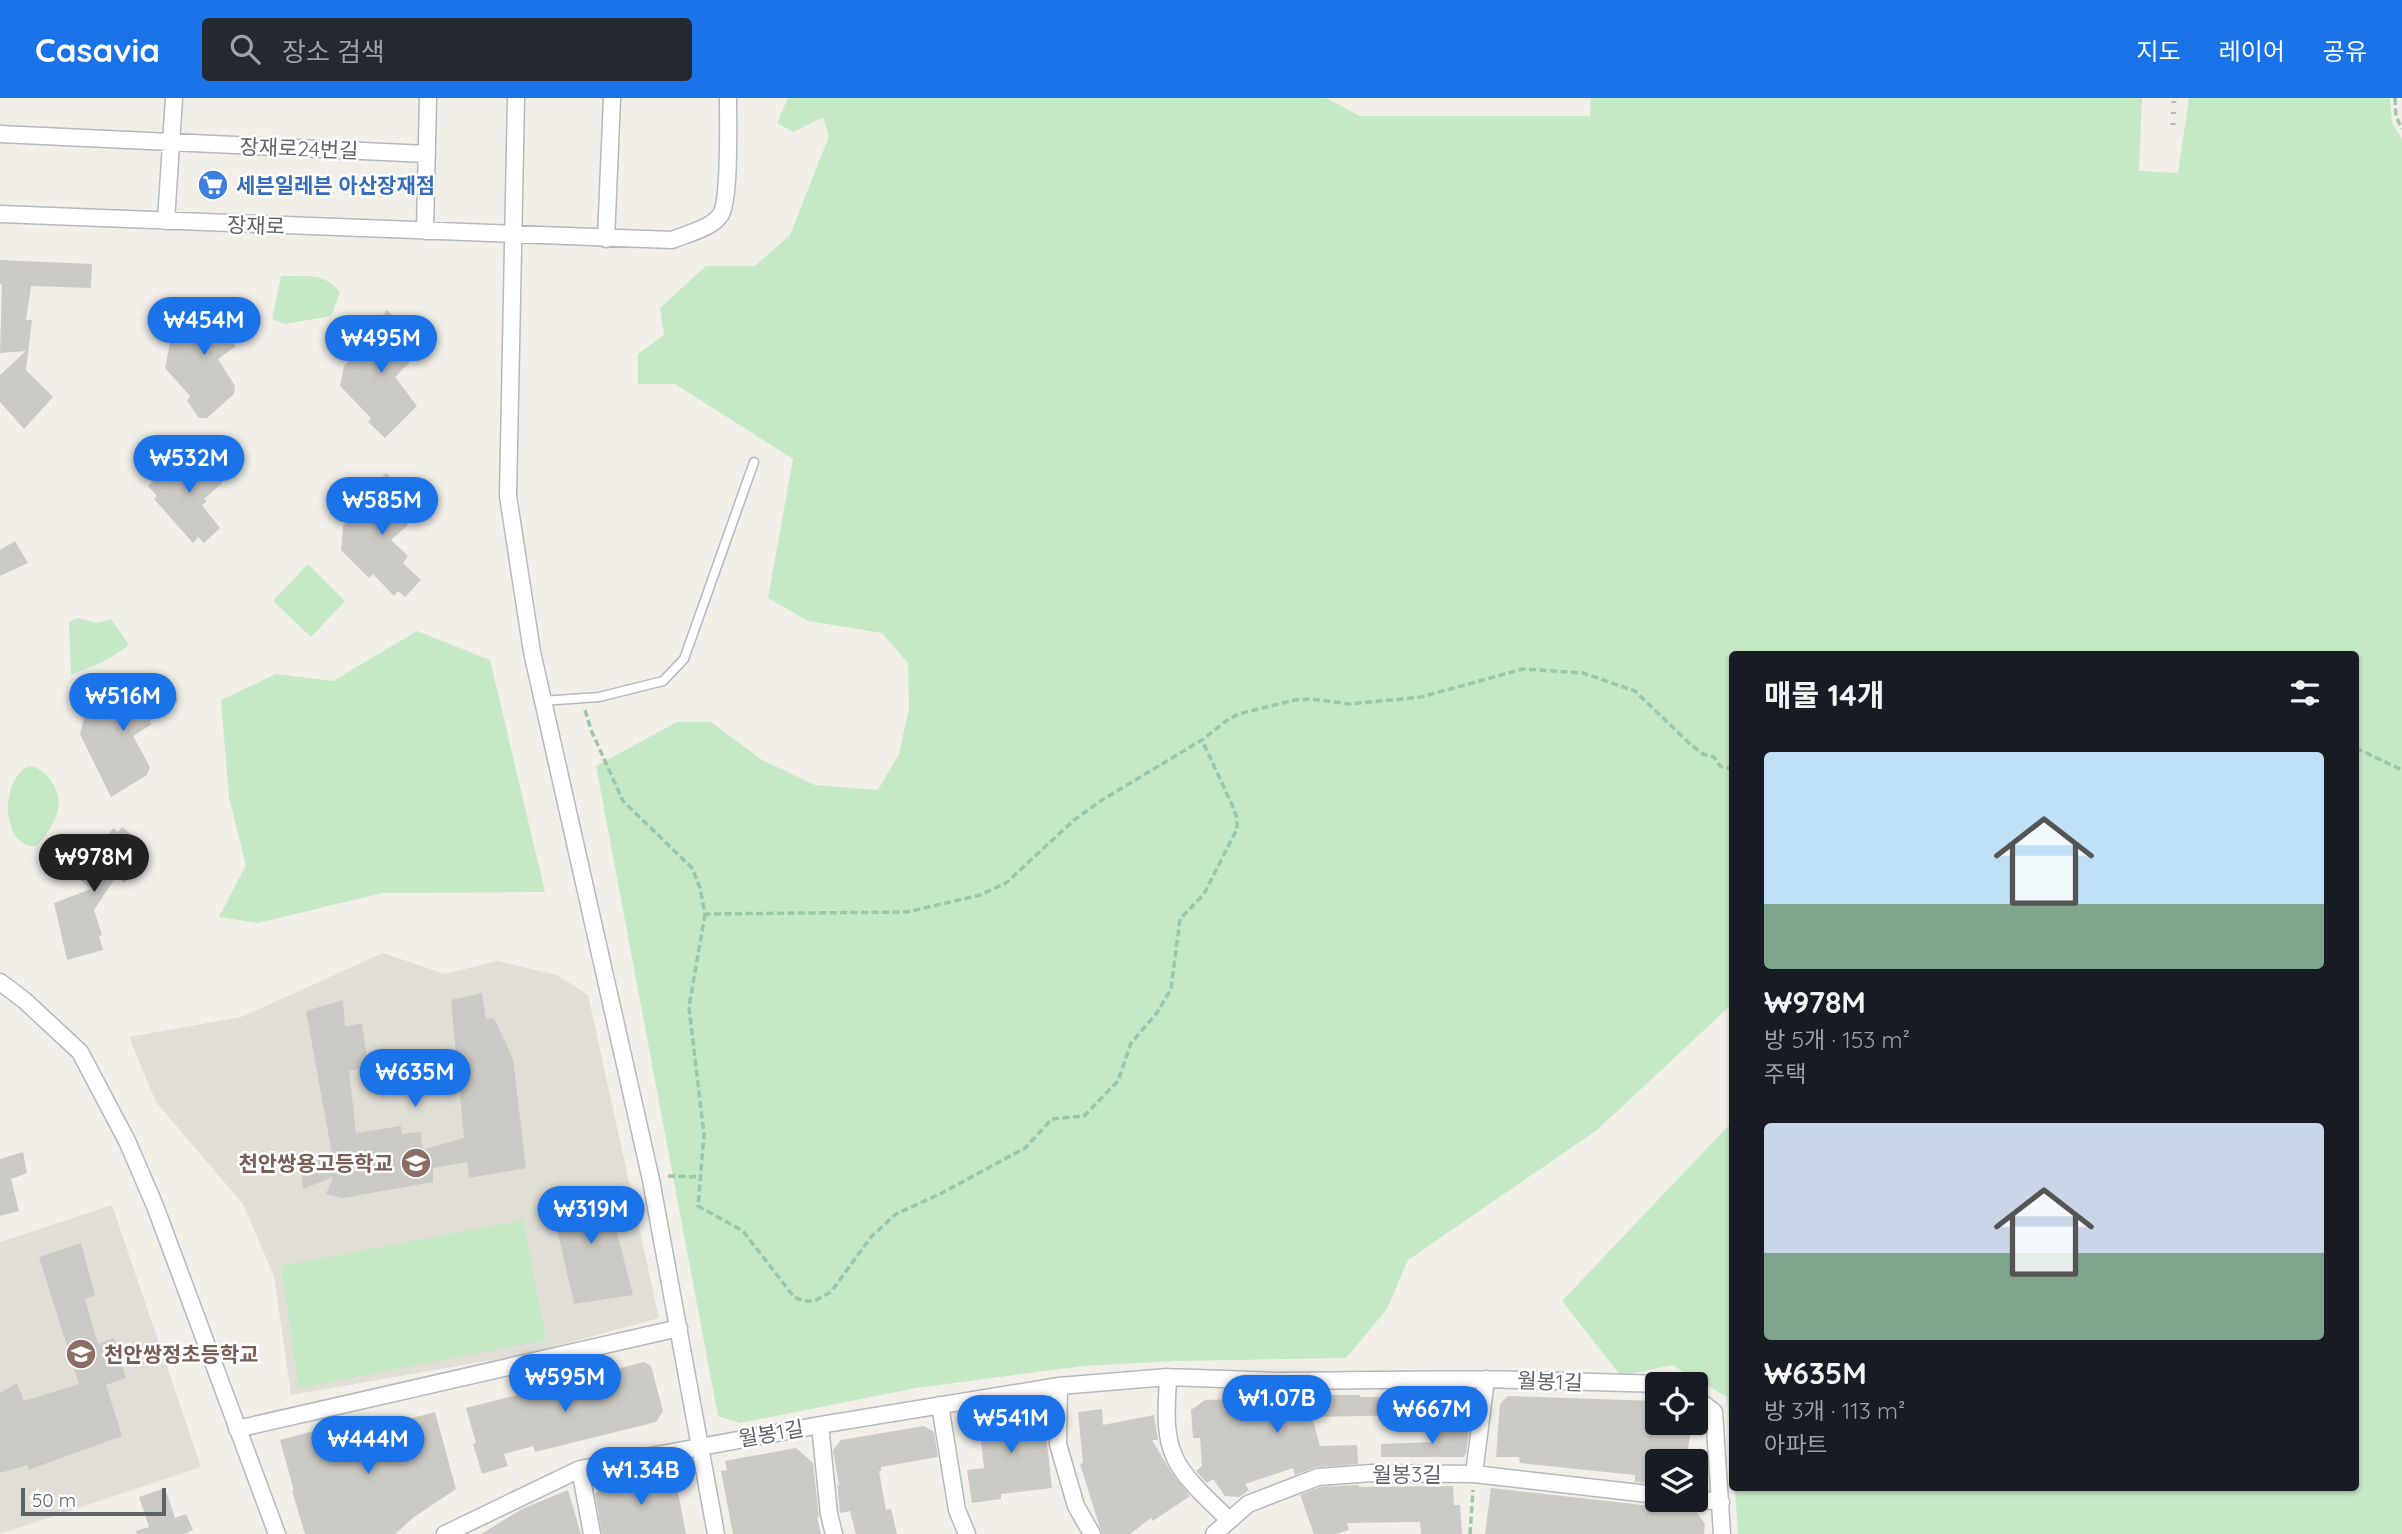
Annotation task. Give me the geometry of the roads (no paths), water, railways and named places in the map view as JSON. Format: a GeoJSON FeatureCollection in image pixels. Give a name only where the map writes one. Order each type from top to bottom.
{"type":"FeatureCollection","features":[{"type":"Feature","properties":{"kind":"street"},"geometry":{"type":"LineString","coordinates":[[166,221],[174,98]]}},
{"type":"Feature","properties":{"kind":"street"},"geometry":{"type":"LineString","coordinates":[[425,231],[428,98]]}},
{"type":"Feature","properties":{"kind":"street"},"geometry":{"type":"LineString","coordinates":[[516,98],[508,496],[532,652],[651,1180],[716,1534]]}},
{"type":"Feature","properties":{"kind":"street"},"geometry":{"type":"LineString","coordinates":[[606,239],[612,98]]}},
{"type":"Feature","properties":{"kind":"street","name":"장재로"},"geometry":{"type":"LineString","coordinates":[[0,215],[672,240],[713,222],[721,214],[727,175],[728,98]]}},
{"type":"Feature","properties":{"kind":"street","name":"장재로24번길"},"geometry":{"type":"LineString","coordinates":[[0,135],[427,154]]}},
{"type":"Feature","properties":{"kind":"street"},"geometry":{"type":"LineString","coordinates":[[0,982],[24,1000],[80,1052],[116,1119],[155,1206],[277,1534]]}},
{"type":"Feature","properties":{"kind":"street"},"geometry":{"type":"LineString","coordinates":[[237,1429],[679,1328]]}},
{"type":"Feature","properties":{"kind":"street"},"geometry":{"type":"LineString","coordinates":[[1168,1377],[1166,1425],[1175,1459],[1229,1520]]}},
{"type":"Feature","properties":{"kind":"street","name":"월봉1길"},"geometry":{"type":"LineString","coordinates":[[445,1534],[580,1469],[820,1424],[1059,1386],[1168,1377],[1278,1381],[1486,1379],[1645,1384]]}},
{"type":"Feature","properties":{"kind":"street"},"geometry":{"type":"LineString","coordinates":[[1474,1474],[1486,1379]]}},
{"type":"Feature","properties":{"kind":"street"},"geometry":{"type":"LineString","coordinates":[[1059,1386],[1058,1444],[1076,1506],[1091,1534]]}},
{"type":"Feature","properties":{"kind":"street"},"geometry":{"type":"LineString","coordinates":[[940,1405],[957,1510],[967,1534]]}},
{"type":"Feature","properties":{"kind":"street"},"geometry":{"type":"LineString","coordinates":[[1708,1407],[1714,1412],[1722,1534]]}},
{"type":"Feature","properties":{"kind":"street","name":"월봉1길"},"geometry":{"type":"LineString","coordinates":[[820,1424],[829,1514],[834,1534]]}},
{"type":"Feature","properties":{"kind":"street"},"geometry":{"type":"LineString","coordinates":[[580,1469],[592,1534]]}},
{"type":"Feature","properties":{"kind":"street","name":"월봉3길"},"geometry":{"type":"LineString","coordinates":[[1214,1534],[1248,1504],[1318,1477],[1372,1473],[1474,1474],[1645,1494]]}},
{"type":"Feature","properties":{"kind":"street"},"geometry":{"type":"LineString","coordinates":[[1708,1500],[1721,1502]]}},
{"type":"Feature","properties":{"kind":"lane"},"geometry":{"type":"LineString","coordinates":[[542,701],[599,697],[663,681],[684,659],[754,462]]}},
{"type":"Feature","properties":{"kind":"railway"},"geometry":{"type":"LineString","coordinates":[[2173,125],[2174,98]]}},
{"type":"Feature","properties":{"kind":"place","name":"세븐일레븐 아산장재점"},"geometry":{"type":"Point","coordinates":[213,185]}},
{"type":"Feature","properties":{"kind":"place","name":"천안쌍용고등학교"},"geometry":{"type":"Point","coordinates":[416,1163]}},
{"type":"Feature","properties":{"kind":"place","name":"천안쌍정초등학교"},"geometry":{"type":"Point","coordinates":[81,1354]}}]}
